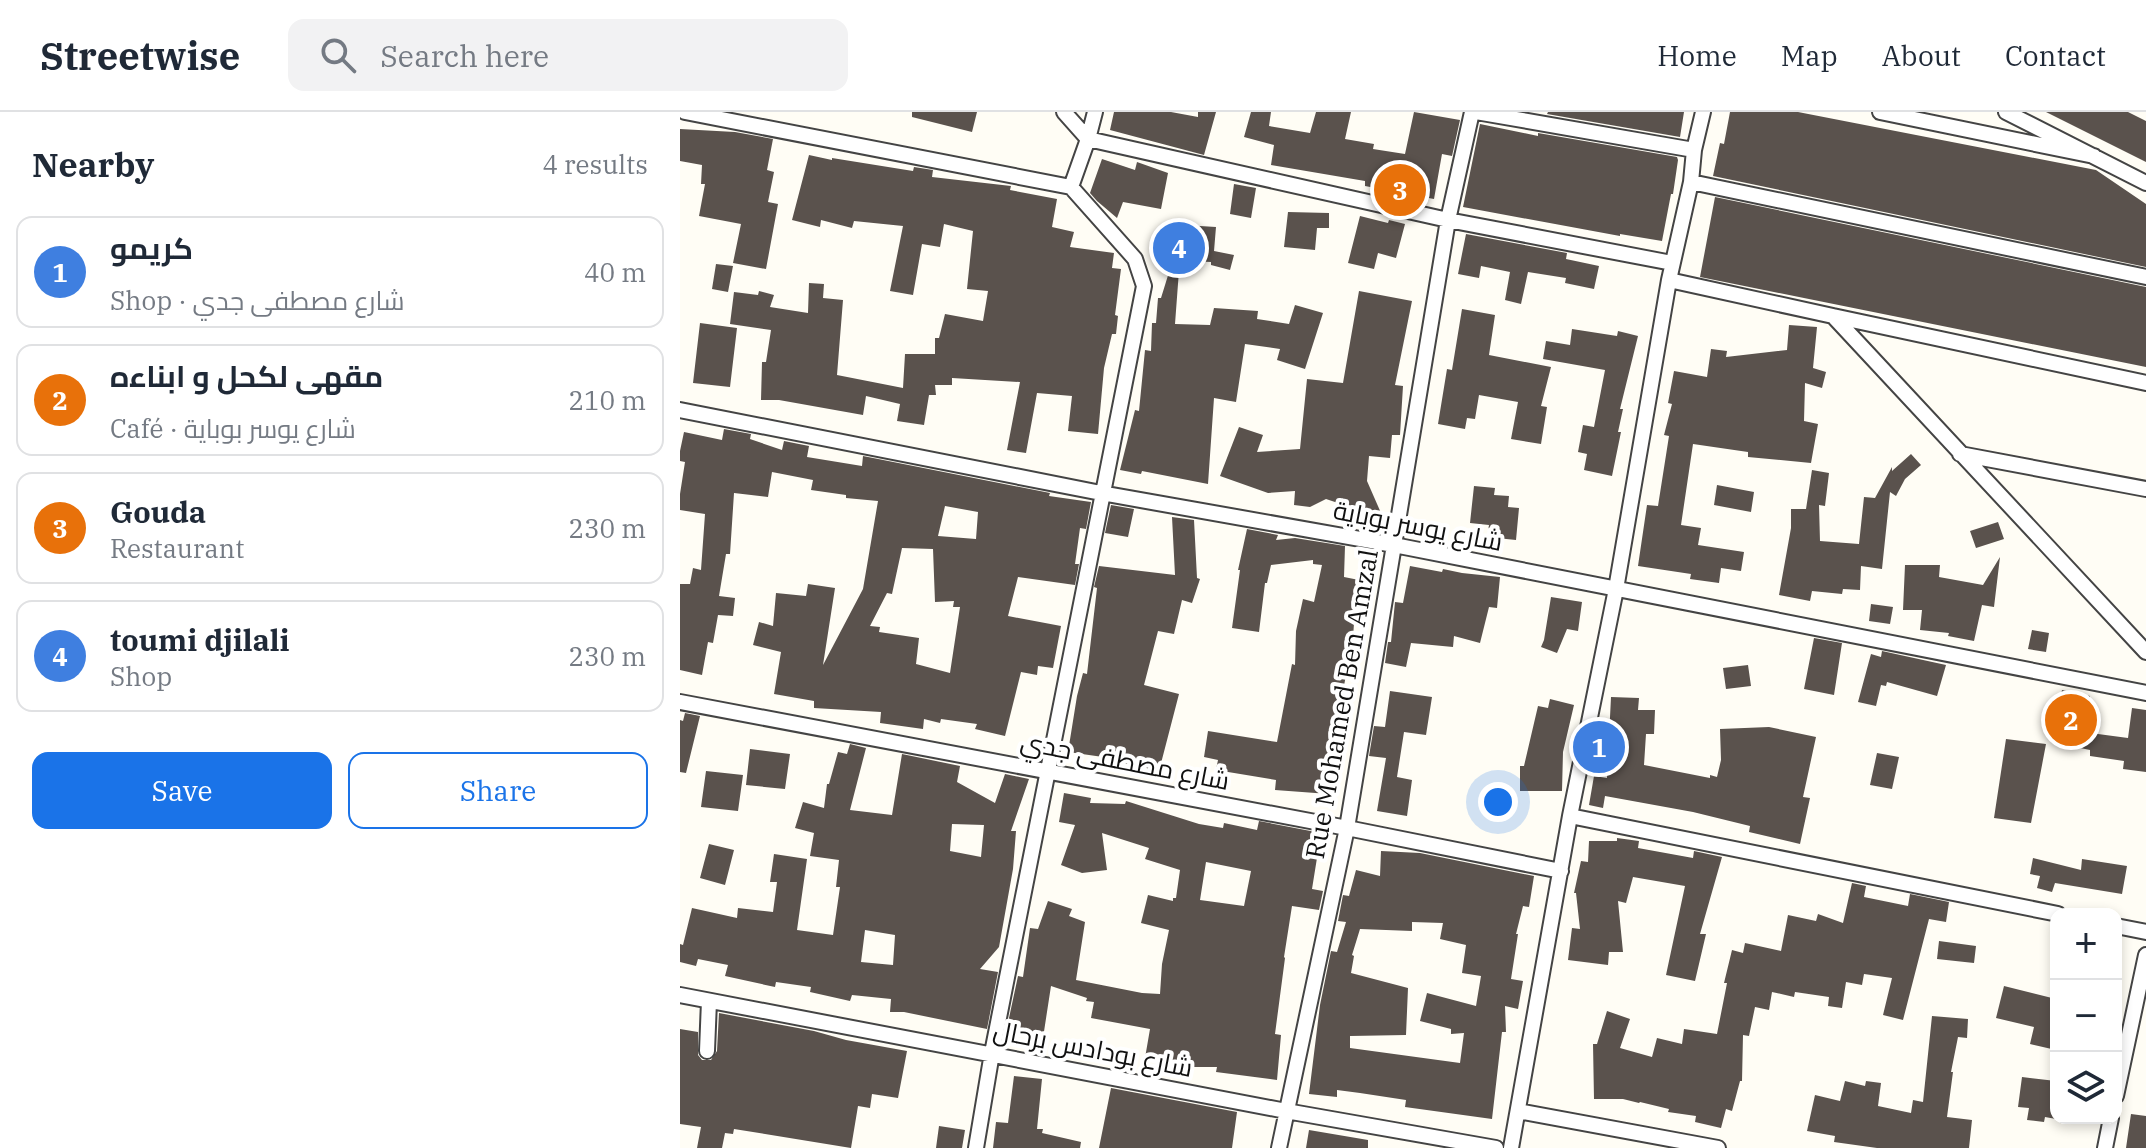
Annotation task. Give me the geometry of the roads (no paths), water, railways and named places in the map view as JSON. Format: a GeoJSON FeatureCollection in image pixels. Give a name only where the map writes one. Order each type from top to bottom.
{"type":"FeatureCollection","features":[{"type":"Feature","properties":{"kind":"street"},"geometry":{"type":"LineString","coordinates":[[685,112],[1071,187],[1135,259],[1144,286],[1101,493],[976,1148]]}},
{"type":"Feature","properties":{"kind":"street"},"geometry":{"type":"LineString","coordinates":[[1064,112],[1088,139],[1448,220],[1672,263]]}},
{"type":"Feature","properties":{"kind":"street"},"geometry":{"type":"LineString","coordinates":[[1071,187],[1095,112]]}},
{"type":"Feature","properties":{"kind":"street"},"geometry":{"type":"LineString","coordinates":[[1474,112],[1694,150]]}},
{"type":"Feature","properties":{"kind":"street","name":"Rue Mohamed Ben Amzal"},"geometry":{"type":"LineString","coordinates":[[1279,1148],[1347,828],[1448,220],[1474,112]]}},
{"type":"Feature","properties":{"kind":"street"},"geometry":{"type":"LineString","coordinates":[[1511,1148],[1570,816],[1616,589],[1672,263],[1703,112]]}},
{"type":"Feature","properties":{"kind":"street"},"geometry":{"type":"LineString","coordinates":[[1880,112],[2094,156]]}},
{"type":"Feature","properties":{"kind":"street"},"geometry":{"type":"LineString","coordinates":[[2006,112],[2146,183]]}},
{"type":"Feature","properties":{"kind":"street"},"geometry":{"type":"LineString","coordinates":[[1691,182],[2146,277]]}},
{"type":"Feature","properties":{"kind":"street"},"geometry":{"type":"LineString","coordinates":[[1669,280],[2146,383]]}},
{"type":"Feature","properties":{"kind":"street"},"geometry":{"type":"LineString","coordinates":[[1833,316],[2146,652]]}},
{"type":"Feature","properties":{"kind":"street","name":"شارع يوسر بوباية"},"geometry":{"type":"LineString","coordinates":[[680,410],[1101,493],[1394,545],[2146,693]]}},
{"type":"Feature","properties":{"kind":"street"},"geometry":{"type":"LineString","coordinates":[[1960,454],[2146,489]]}},
{"type":"Feature","properties":{"kind":"street","name":"شارع مصطفى جدي"},"geometry":{"type":"LineString","coordinates":[[680,702],[1561,871]]}},
{"type":"Feature","properties":{"kind":"street"},"geometry":{"type":"LineString","coordinates":[[1570,816],[2050,912]]}},
{"type":"Feature","properties":{"kind":"street"},"geometry":{"type":"LineString","coordinates":[[2122,927],[2146,932]]}},
{"type":"Feature","properties":{"kind":"street"},"geometry":{"type":"LineString","coordinates":[[2122,1068],[2146,955]]}},
{"type":"Feature","properties":{"kind":"street","name":"شارع بودادس برحال"},"geometry":{"type":"LineString","coordinates":[[680,995],[1496,1148]]}},
{"type":"Feature","properties":{"kind":"street"},"geometry":{"type":"LineString","coordinates":[[707,1051],[709,1001]]}},
{"type":"Feature","properties":{"kind":"street"},"geometry":{"type":"LineString","coordinates":[[1518,1111],[1718,1148]]}},
{"type":"Feature","properties":{"kind":"street"},"geometry":{"type":"LineString","coordinates":[[2105,1148],[2110,1124]]}},
{"type":"Feature","properties":{"kind":"place","name":"Gouda"},"geometry":{"type":"Point","coordinates":[1400,190]}},
{"type":"Feature","properties":{"kind":"place","name":"toumi djilali"},"geometry":{"type":"Point","coordinates":[1179,248]}},
{"type":"Feature","properties":{"kind":"place","name":"مقهى لكحل و ابناءه"},"geometry":{"type":"Point","coordinates":[2071,720]}},
{"type":"Feature","properties":{"kind":"place","name":"كريمو"},"geometry":{"type":"Point","coordinates":[1599,747]}}]}
